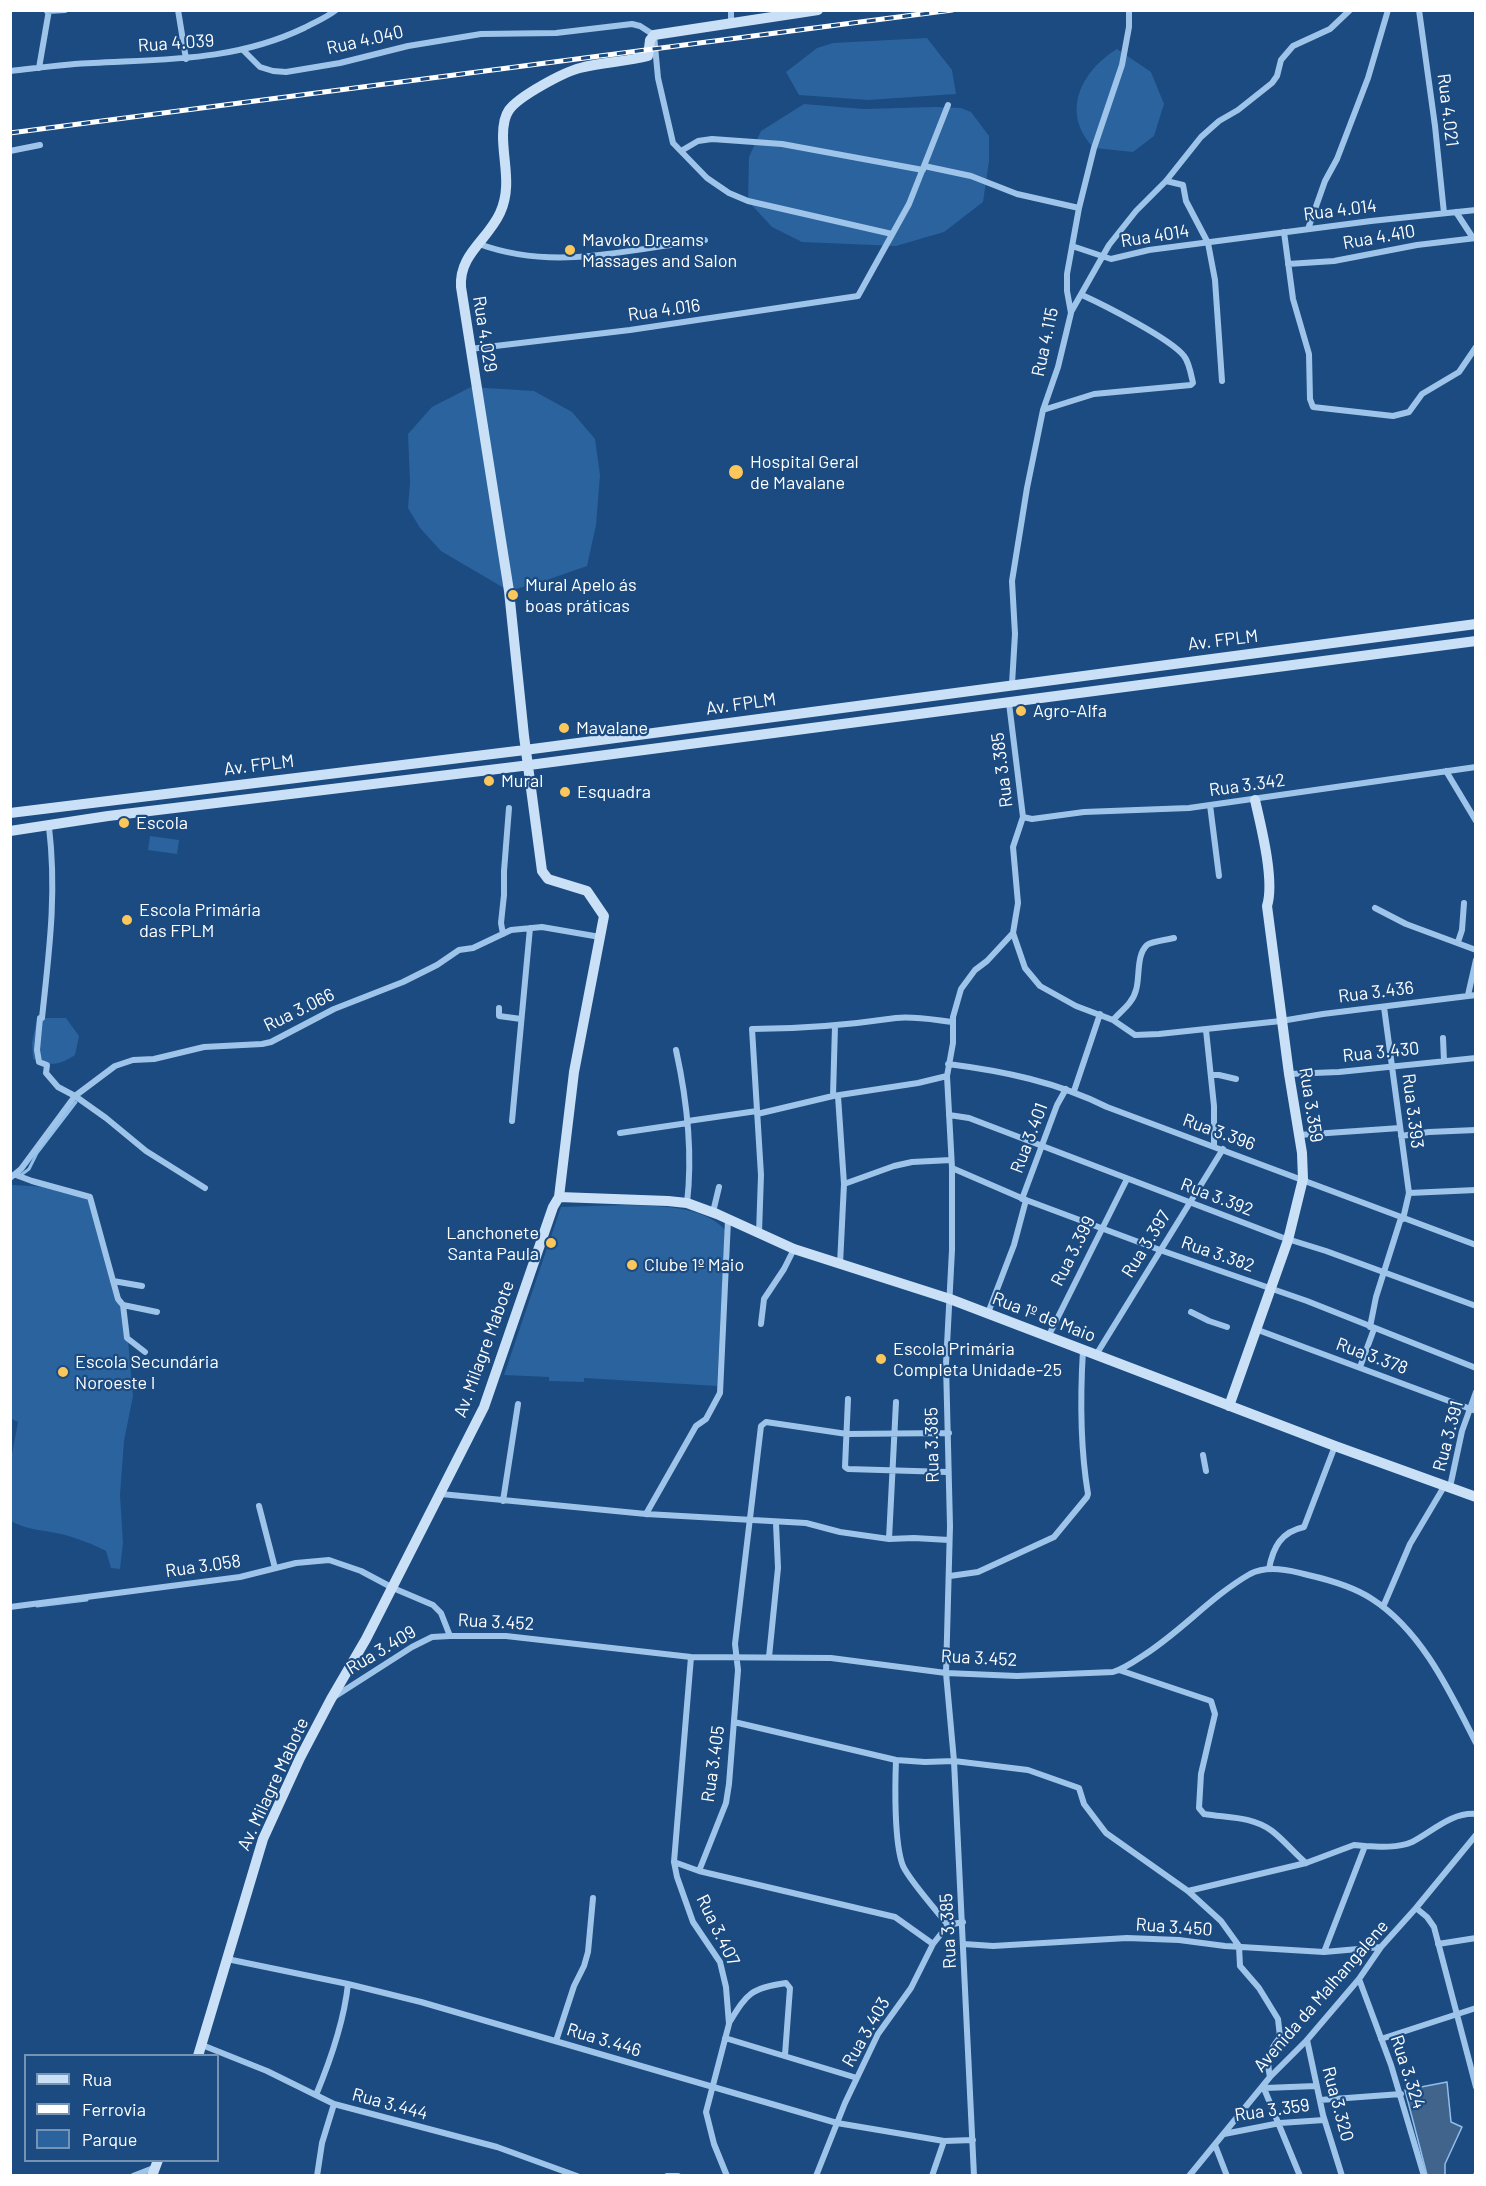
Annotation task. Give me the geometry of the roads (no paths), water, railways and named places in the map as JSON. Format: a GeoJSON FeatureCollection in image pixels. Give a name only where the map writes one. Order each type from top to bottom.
{"type":"FeatureCollection","features":[{"type":"Feature","properties":{"kind":"street"},"geometry":{"type":"LineString","coordinates":[[39,68],[49,11],[65,10]]}},
{"type":"Feature","properties":{"kind":"street"},"geometry":{"type":"LineString","coordinates":[[178,10],[186,59]]}},
{"type":"Feature","properties":{"kind":"street","name":"Rua 4.039"},"geometry":{"type":"LineString","coordinates":[[10,71],[89,63],[186,59],[243,50],[281,39],[336,10]]}},
{"type":"Feature","properties":{"kind":"street"},"geometry":{"type":"LineString","coordinates":[[730,10],[731,23]]}},
{"type":"Feature","properties":{"kind":"street"},"geometry":{"type":"LineString","coordinates":[[818,10],[654,36],[654,49],[667,124],[673,143],[708,178],[738,198],[892,234],[909,204],[948,105]]}},
{"type":"Feature","properties":{"kind":"street","name":"Rua 4.115"},"geometry":{"type":"LineString","coordinates":[[1012,684],[1015,634],[1012,581],[1027,488],[1043,410],[1058,367],[1071,313],[1067,291],[1068,274],[1079,208],[1094,148],[1122,65],[1129,27],[1129,10]]}},
{"type":"Feature","properties":{"kind":"street"},"geometry":{"type":"LineString","coordinates":[[1071,313],[1102,257],[1136,211],[1166,181],[1201,137],[1219,121],[1238,110],[1272,83],[1277,76],[1281,60],[1293,46],[1330,29],[1350,10]]}},
{"type":"Feature","properties":{"kind":"street"},"geometry":{"type":"LineString","coordinates":[[1308,229],[1325,181],[1337,159],[1368,78],[1388,10]]}},
{"type":"Feature","properties":{"kind":"street","name":"Rua 4.021"},"geometry":{"type":"LineString","coordinates":[[1419,10],[1444,213]]}},
{"type":"Feature","properties":{"kind":"street","name":"Rua 4.040"},"geometry":{"type":"LineString","coordinates":[[243,50],[260,67],[286,72],[340,63],[408,46],[481,34],[556,33],[622,24],[640,26],[654,36]]}},
{"type":"Feature","properties":{"kind":"street","name":"Rua 4.029"},"geometry":{"type":"LineString","coordinates":[[525,750],[508,591],[490,464],[470,349],[461,278],[463,266],[500,212],[506,192],[507,174],[503,125],[509,110],[523,98],[569,71],[601,63],[648,56],[650,40],[654,36]]}},
{"type":"Feature","properties":{"kind":"street"},"geometry":{"type":"LineString","coordinates":[[681,151],[698,141],[712,139],[783,144],[971,176],[1017,194],[1079,208]]}},
{"type":"Feature","properties":{"kind":"street"},"geometry":{"type":"LineString","coordinates":[[10,151],[40,145]]}},
{"type":"Feature","properties":{"kind":"street"},"geometry":{"type":"LineString","coordinates":[[1166,181],[1182,185],[1186,201],[1208,243],[1215,280],[1222,381]]}},
{"type":"Feature","properties":{"kind":"street","name":"Rua 4.014"},"geometry":{"type":"LineString","coordinates":[[1208,243],[1476,210]]}},
{"type":"Feature","properties":{"kind":"street"},"geometry":{"type":"LineString","coordinates":[[1456,212],[1474,238]]}},
{"type":"Feature","properties":{"kind":"street"},"geometry":{"type":"LineString","coordinates":[[1284,232],[1293,299],[1309,354],[1310,399],[1313,407],[1393,416],[1405,415],[1413,409],[1422,394],[1460,372],[1476,347]]}},
{"type":"Feature","properties":{"kind":"street","name":"Rua 4.016"},"geometry":{"type":"LineString","coordinates":[[470,349],[654,327],[855,298],[860,294],[892,234]]}},
{"type":"Feature","properties":{"kind":"street","name":"Rua 4.410"},"geometry":{"type":"LineString","coordinates":[[1288,264],[1334,261],[1417,245],[1474,238]]}},
{"type":"Feature","properties":{"kind":"street"},"geometry":{"type":"LineString","coordinates":[[479,244],[504,253],[529,257],[569,258],[602,256],[705,240]]}},
{"type":"Feature","properties":{"kind":"street","name":"Rua 4014"},"geometry":{"type":"LineString","coordinates":[[1072,246],[1111,259],[1149,250],[1208,243]]}},
{"type":"Feature","properties":{"kind":"street"},"geometry":{"type":"LineString","coordinates":[[1043,410],[1094,394],[1192,384],[1186,357],[1157,336],[1082,295]]}},
{"type":"Feature","properties":{"kind":"street","name":"Av. FPLM"},"geometry":{"type":"LineString","coordinates":[[10,813],[525,750],[1012,684],[1475,625]]}},
{"type":"Feature","properties":{"kind":"street","name":"Av. FPLM"},"geometry":{"type":"LineString","coordinates":[[10,831],[108,816],[514,767],[1476,641]]}},
{"type":"Feature","properties":{"kind":"street"},"geometry":{"type":"LineString","coordinates":[[1067,677],[1070,694]]}},
{"type":"Feature","properties":{"kind":"street","name":"Rua 3.385"},"geometry":{"type":"LineString","coordinates":[[974,2175],[954,1761],[945,1673],[950,1576],[946,1364],[952,1250],[952,1168],[947,1076],[953,1043],[956,1005],[965,981],[1013,933],[1018,903],[1013,847],[1023,817],[1009,703]]}},
{"type":"Feature","properties":{"kind":"street","name":"Av. Milagre Mabote"},"geometry":{"type":"LineString","coordinates":[[200,2050],[251,1873],[278,1803],[331,1699],[348,1673],[393,1588],[484,1407],[553,1207],[559,1197],[574,1072],[604,916],[587,891],[549,879],[542,871],[525,750]]}},
{"type":"Feature","properties":{"kind":"street","name":"Rua 3.342"},"geometry":{"type":"LineString","coordinates":[[1023,817],[1032,819],[1084,812],[1189,808],[1476,767]]}},
{"type":"Feature","properties":{"kind":"street"},"geometry":{"type":"LineString","coordinates":[[1446,771],[1476,821]]}},
{"type":"Feature","properties":{"kind":"street","name":"Rua 3.359"},"geometry":{"type":"LineString","coordinates":[[1229,1406],[1258,1330],[1288,1240],[1303,1179],[1267,906],[1270,898],[1267,871],[1255,800]]}},
{"type":"Feature","properties":{"kind":"street"},"geometry":{"type":"LineString","coordinates":[[1210,805],[1219,876]]}},
{"type":"Feature","properties":{"kind":"street"},"geometry":{"type":"LineString","coordinates":[[503,934],[501,924],[509,808]]}},
{"type":"Feature","properties":{"kind":"street"},"geometry":{"type":"LineString","coordinates":[[49,826],[54,879],[53,922],[37,1050],[39,1062],[47,1065],[46,1073],[58,1087],[106,1118],[146,1151],[206,1188]]}},
{"type":"Feature","properties":{"kind":"street"},"geometry":{"type":"LineString","coordinates":[[1458,942],[1462,930],[1464,903]]}},
{"type":"Feature","properties":{"kind":"street"},"geometry":{"type":"LineString","coordinates":[[1375,908],[1406,924],[1476,950]]}},
{"type":"Feature","properties":{"kind":"street","name":"Rua 3.066"},"geometry":{"type":"LineString","coordinates":[[13,1176],[75,1096],[115,1066],[133,1060],[154,1059],[204,1047],[270,1042],[334,1009],[403,982],[437,965],[459,950],[473,948],[511,930],[542,927],[600,937]]}},
{"type":"Feature","properties":{"kind":"street"},"geometry":{"type":"LineString","coordinates":[[512,1121],[530,928]]}},
{"type":"Feature","properties":{"kind":"street","name":"Rua 3.436"},"geometry":{"type":"LineString","coordinates":[[1013,933],[1028,974],[1040,986],[1076,1006],[1113,1020],[1135,1035],[1206,1030],[1472,995]]}},
{"type":"Feature","properties":{"kind":"street"},"geometry":{"type":"LineString","coordinates":[[1113,1020],[1132,1000],[1137,990],[1143,950],[1149,943],[1174,938]]}},
{"type":"Feature","properties":{"kind":"street"},"geometry":{"type":"LineString","coordinates":[[1472,995],[1476,960]]}},
{"type":"Feature","properties":{"kind":"street","name":"Rua 3.393"},"geometry":{"type":"LineString","coordinates":[[1360,1367],[1372,1328],[1376,1297],[1383,1272],[1409,1193],[1384,1007]]}},
{"type":"Feature","properties":{"kind":"street"},"geometry":{"type":"LineString","coordinates":[[499,1008],[499,1016],[521,1019]]}},
{"type":"Feature","properties":{"kind":"street"},"geometry":{"type":"LineString","coordinates":[[1074,1091],[1100,1014]]}},
{"type":"Feature","properties":{"kind":"street"},"geometry":{"type":"LineString","coordinates":[[759,1233],[761,1198],[752,1029],[835,1026],[897,1018],[953,1022]]}},
{"type":"Feature","properties":{"kind":"street"},"geometry":{"type":"LineString","coordinates":[[835,1026],[835,1096],[844,1184],[840,1264]]}},
{"type":"Feature","properties":{"kind":"street"},"geometry":{"type":"LineString","coordinates":[[1206,1030],[1214,1106],[1214,1146]]}},
{"type":"Feature","properties":{"kind":"street"},"geometry":{"type":"LineString","coordinates":[[1443,1038],[1444,1061]]}},
{"type":"Feature","properties":{"kind":"street"},"geometry":{"type":"LineString","coordinates":[[676,1050],[688,1122],[690,1170],[687,1203]]}},
{"type":"Feature","properties":{"kind":"street","name":"Rua 3.430"},"geometry":{"type":"LineString","coordinates":[[1289,1074],[1339,1072],[1476,1058]]}},
{"type":"Feature","properties":{"kind":"street","name":"Rua 3.396"},"geometry":{"type":"LineString","coordinates":[[948,1064],[994,1071],[1074,1091],[1107,1107],[1476,1245]]}},
{"type":"Feature","properties":{"kind":"street"},"geometry":{"type":"LineString","coordinates":[[1211,1075],[1236,1079]]}},
{"type":"Feature","properties":{"kind":"street"},"geometry":{"type":"LineString","coordinates":[[620,1132],[757,1113],[947,1076]]}},
{"type":"Feature","properties":{"kind":"street","name":"Rua 3.401"},"geometry":{"type":"LineString","coordinates":[[988,1313],[1014,1245],[1024,1199],[1041,1146],[1057,1105],[1066,1089]]}},
{"type":"Feature","properties":{"kind":"street","name":"Rua 3.392"},"geometry":{"type":"LineString","coordinates":[[949,1115],[969,1118],[1288,1240],[1326,1251],[1476,1306]]}},
{"type":"Feature","properties":{"kind":"street"},"geometry":{"type":"LineString","coordinates":[[1299,1135],[1400,1128]]}},
{"type":"Feature","properties":{"kind":"street"},"geometry":{"type":"LineString","coordinates":[[1401,1136],[1476,1130]]}},
{"type":"Feature","properties":{"kind":"street","name":"Rua 3.397"},"geometry":{"type":"LineString","coordinates":[[1096,1355],[1223,1149]]}},
{"type":"Feature","properties":{"kind":"street"},"geometry":{"type":"LineString","coordinates":[[844,1184],[912,1162],[951,1160]]}},
{"type":"Feature","properties":{"kind":"street","name":"Rua 3.382"},"geometry":{"type":"LineString","coordinates":[[952,1168],[1024,1199],[1160,1250],[1307,1301],[1476,1368]]}},
{"type":"Feature","properties":{"kind":"street"},"geometry":{"type":"LineString","coordinates":[[13,1176],[90,1197],[118,1299],[123,1305],[127,1338],[145,1352]]}},
{"type":"Feature","properties":{"kind":"street","name":"Rua 3.399"},"geometry":{"type":"LineString","coordinates":[[1048,1337],[1127,1179]]}},
{"type":"Feature","properties":{"kind":"street"},"geometry":{"type":"LineString","coordinates":[[712,1212],[719,1187]]}},
{"type":"Feature","properties":{"kind":"street"},"geometry":{"type":"LineString","coordinates":[[1409,1193],[1476,1190]]}},
{"type":"Feature","properties":{"kind":"street","name":"Rua 1º de Maio"},"geometry":{"type":"LineString","coordinates":[[559,1197],[687,1203],[794,1249],[950,1299],[1335,1446],[1476,1497]]}},
{"type":"Feature","properties":{"kind":"street"},"geometry":{"type":"LineString","coordinates":[[646,1514],[696,1426],[706,1419],[720,1393],[728,1220]]}},
{"type":"Feature","properties":{"kind":"street"},"geometry":{"type":"LineString","coordinates":[[761,1324],[764,1299],[794,1249]]}},
{"type":"Feature","properties":{"kind":"street"},"geometry":{"type":"LineString","coordinates":[[113,1281],[142,1286]]}},
{"type":"Feature","properties":{"kind":"street"},"geometry":{"type":"LineString","coordinates":[[123,1305],[157,1312]]}},
{"type":"Feature","properties":{"kind":"street"},"geometry":{"type":"LineString","coordinates":[[1191,1312],[1209,1322],[1227,1327]]}},
{"type":"Feature","properties":{"kind":"street","name":"Rua 3.378"},"geometry":{"type":"LineString","coordinates":[[1258,1330],[1472,1409]]}},
{"type":"Feature","properties":{"kind":"street"},"geometry":{"type":"LineString","coordinates":[[950,1576],[978,1572],[1054,1537],[1087,1497],[1081,1447],[1080,1392],[1083,1350]]}},
{"type":"Feature","properties":{"kind":"street","name":"Rua 3.391"},"geometry":{"type":"LineString","coordinates":[[1383,1606],[1410,1544],[1448,1486],[1462,1431],[1472,1409],[1476,1392]]}},
{"type":"Feature","properties":{"kind":"street"},"geometry":{"type":"LineString","coordinates":[[848,1399],[845,1467],[848,1469],[947,1472]]}},
{"type":"Feature","properties":{"kind":"street"},"geometry":{"type":"LineString","coordinates":[[889,1539],[896,1402]]}},
{"type":"Feature","properties":{"kind":"street"},"geometry":{"type":"LineString","coordinates":[[503,1501],[518,1404]]}},
{"type":"Feature","properties":{"kind":"street","name":"Rua 3.405"},"geometry":{"type":"LineString","coordinates":[[699,1870],[726,1803],[729,1784],[738,1670],[735,1644],[761,1426],[766,1422],[847,1434]]}},
{"type":"Feature","properties":{"kind":"street"},"geometry":{"type":"LineString","coordinates":[[847,1434],[949,1433]]}},
{"type":"Feature","properties":{"kind":"street"},"geometry":{"type":"LineString","coordinates":[[1269,1569],[1271,1556],[1278,1540],[1295,1529],[1304,1527],[1335,1446]]}},
{"type":"Feature","properties":{"kind":"street"},"geometry":{"type":"LineString","coordinates":[[1203,1455],[1206,1471]]}},
{"type":"Feature","properties":{"kind":"street"},"geometry":{"type":"LineString","coordinates":[[441,1494],[646,1514],[806,1523],[840,1532],[889,1539],[949,1540]]}},
{"type":"Feature","properties":{"kind":"street"},"geometry":{"type":"LineString","coordinates":[[259,1506],[276,1569]]}},
{"type":"Feature","properties":{"kind":"street"},"geometry":{"type":"LineString","coordinates":[[769,1657],[778,1568],[776,1522]]}},
{"type":"Feature","properties":{"kind":"street","name":"Rua 3.058"},"geometry":{"type":"LineString","coordinates":[[10,1607],[230,1579],[311,1560],[329,1560],[361,1571],[393,1588]]}},
{"type":"Feature","properties":{"kind":"street","name":"Rua 3.452"},"geometry":{"type":"LineString","coordinates":[[393,1588],[438,1609],[450,1636],[506,1636],[691,1657],[855,1660],[945,1673],[1017,1676],[1119,1671],[1163,1644],[1252,1573],[1269,1569],[1294,1571],[1325,1579],[1371,1598],[1383,1606],[1415,1639],[1436,1671],[1476,1743]]}},
{"type":"Feature","properties":{"kind":"street","name":"Rua 3.409"},"geometry":{"type":"LineString","coordinates":[[331,1699],[412,1647],[432,1637],[450,1636]]}},
{"type":"Feature","properties":{"kind":"street","name":"Rua 3.407"},"geometry":{"type":"LineString","coordinates":[[691,1657],[674,1862],[693,1922],[720,1962],[724,1974],[729,2024],[706,2118],[727,2175]]}},
{"type":"Feature","properties":{"kind":"street"},"geometry":{"type":"LineString","coordinates":[[1119,1671],[1210,1701],[1215,1714],[1202,1774],[1199,1808],[1204,1814],[1254,1821],[1265,1826],[1306,1863]]}},
{"type":"Feature","properties":{"kind":"street"},"geometry":{"type":"LineString","coordinates":[[734,1722],[896,1760],[954,1761],[1028,1770],[1079,1788],[1084,1804],[1106,1833],[1188,1891],[1221,1921],[1239,1946],[1240,1966],[1259,1988],[1278,2019],[1280,2037],[1270,2050],[1267,2062],[1270,2076]]}},
{"type":"Feature","properties":{"kind":"street"},"geometry":{"type":"LineString","coordinates":[[896,1760],[895,1787],[899,1847],[904,1867],[948,1925],[963,1923]]}},
{"type":"Feature","properties":{"kind":"street"},"geometry":{"type":"LineString","coordinates":[[1188,1891],[1306,1863],[1354,1845],[1394,1846],[1411,1842],[1431,1829],[1455,1818],[1476,1814]]}},
{"type":"Feature","properties":{"kind":"street","name":"Avenida da Malhangalene"},"geometry":{"type":"LineString","coordinates":[[1189,2175],[1264,2087],[1270,2076],[1307,2040],[1359,1978],[1381,1947],[1476,1835]]}},
{"type":"Feature","properties":{"kind":"street"},"geometry":{"type":"LineString","coordinates":[[1324,1952],[1365,1846]]}},
{"type":"Feature","properties":{"kind":"street"},"geometry":{"type":"LineString","coordinates":[[674,1862],[895,1917],[933,1944]]}},
{"type":"Feature","properties":{"kind":"street"},"geometry":{"type":"LineString","coordinates":[[556,2041],[568,2001],[588,1952],[593,1898]]}},
{"type":"Feature","properties":{"kind":"street"},"geometry":{"type":"LineString","coordinates":[[1416,1908],[1434,1927],[1476,2088]]}},
{"type":"Feature","properties":{"kind":"street","name":"Rua 3.403"},"geometry":{"type":"LineString","coordinates":[[816,2175],[857,2078],[882,2027],[911,1988],[933,1944],[948,1925]]}},
{"type":"Feature","properties":{"kind":"street","name":"Rua 3.450"},"geometry":{"type":"LineString","coordinates":[[964,1944],[993,1946],[1127,1938],[1324,1952],[1381,1947]]}},
{"type":"Feature","properties":{"kind":"street"},"geometry":{"type":"LineString","coordinates":[[1438,1944],[1476,1938]]}},
{"type":"Feature","properties":{"kind":"street","name":"Rua 3.446"},"geometry":{"type":"LineString","coordinates":[[227,1959],[421,2002],[837,2123],[944,2142],[973,2140]]}},
{"type":"Feature","properties":{"kind":"street","name":"Rua 3.324"},"geometry":{"type":"LineString","coordinates":[[1359,1978],[1401,2094],[1424,2175]]}},
{"type":"Feature","properties":{"kind":"street"},"geometry":{"type":"LineString","coordinates":[[729,2024],[748,1995],[764,1986],[786,1983],[790,1988],[785,2055]]}},
{"type":"Feature","properties":{"kind":"street"},"geometry":{"type":"LineString","coordinates":[[316,2095],[339,2032],[348,1984]]}},
{"type":"Feature","properties":{"kind":"street"},"geometry":{"type":"LineString","coordinates":[[1381,2039],[1476,2008]]}},
{"type":"Feature","properties":{"kind":"street"},"geometry":{"type":"LineString","coordinates":[[725,2038],[857,2078]]}},
{"type":"Feature","properties":{"kind":"street","name":"Rua 3.320"},"geometry":{"type":"LineString","coordinates":[[1307,2040],[1324,2120],[1342,2175]]}},
{"type":"Feature","properties":{"kind":"street","name":"Rua 3.444"},"geometry":{"type":"LineString","coordinates":[[219,2056],[267,2071],[334,2104],[497,2147],[577,2175]]}},
{"type":"Feature","properties":{"kind":"street"},"geometry":{"type":"LineString","coordinates":[[1300,2175],[1264,2087],[1316,2086]]}},
{"type":"Feature","properties":{"kind":"street"},"geometry":{"type":"LineString","coordinates":[[1320,2100],[1401,2094]]}},
{"type":"Feature","properties":{"kind":"street"},"geometry":{"type":"LineString","coordinates":[[316,2175],[322,2143],[334,2104]]}},
{"type":"Feature","properties":{"kind":"street","name":"Rua 3.359"},"geometry":{"type":"LineString","coordinates":[[1224,2134],[1280,2123],[1324,2120]]}},
{"type":"Feature","properties":{"kind":"street"},"geometry":{"type":"LineString","coordinates":[[932,2175],[944,2142]]}},
{"type":"Feature","properties":{"kind":"street"},"geometry":{"type":"LineString","coordinates":[[1215,2145],[1227,2175]]}},
{"type":"Feature","properties":{"kind":"street"},"geometry":{"type":"LineString","coordinates":[[133,2175],[156,2168]]}},
{"type":"Feature","properties":{"kind":"street"},"geometry":{"type":"LineString","coordinates":[[667,2175],[678,2175]]}},
{"type":"Feature","properties":{"kind":"waterway"},"geometry":{"type":"LineString","coordinates":[[21,1175],[29,1169],[37,1153],[76,1102]]}},
{"type":"Feature","properties":{"kind":"waterway"},"geometry":{"type":"LineString","coordinates":[[37,1606],[87,1600]]}},
{"type":"Feature","properties":{"kind":"railway"},"geometry":{"type":"LineString","coordinates":[[10,133],[952,10]]}},
{"type":"Feature","properties":{"kind":"place","name":"Mavoko Dreams Massages and Salon"},"geometry":{"type":"Point","coordinates":[570,250]}},
{"type":"Feature","properties":{"kind":"place","name":"Hospital Geral de Mavalane"},"geometry":{"type":"Point","coordinates":[736,472]}},
{"type":"Feature","properties":{"kind":"place","name":"Mural Apelo ás boas práticas"},"geometry":{"type":"Point","coordinates":[513,595]}},
{"type":"Feature","properties":{"kind":"place","name":"Agro-Alfa"},"geometry":{"type":"Point","coordinates":[1021,711]}},
{"type":"Feature","properties":{"kind":"place","name":"Mavalane"},"geometry":{"type":"Point","coordinates":[564,728]}},
{"type":"Feature","properties":{"kind":"place","name":"Mural"},"geometry":{"type":"Point","coordinates":[489,781]}},
{"type":"Feature","properties":{"kind":"place","name":"Esquadra"},"geometry":{"type":"Point","coordinates":[565,792]}},
{"type":"Feature","properties":{"kind":"place","name":"Escola"},"geometry":{"type":"Point","coordinates":[124,823]}},
{"type":"Feature","properties":{"kind":"place","name":"Escola Primária das FPLM"},"geometry":{"type":"Point","coordinates":[127,920]}},
{"type":"Feature","properties":{"kind":"place","name":"Lanchonete Santa Paula"},"geometry":{"type":"Point","coordinates":[551,1243]}},
{"type":"Feature","properties":{"kind":"place","name":"Clube 1º Maio"},"geometry":{"type":"Point","coordinates":[632,1265]}},
{"type":"Feature","properties":{"kind":"place","name":"Escola Primária Completa Unidade-25"},"geometry":{"type":"Point","coordinates":[881,1359]}},
{"type":"Feature","properties":{"kind":"place","name":"Escola Secundária Noroeste I"},"geometry":{"type":"Point","coordinates":[63,1372]}}]}
